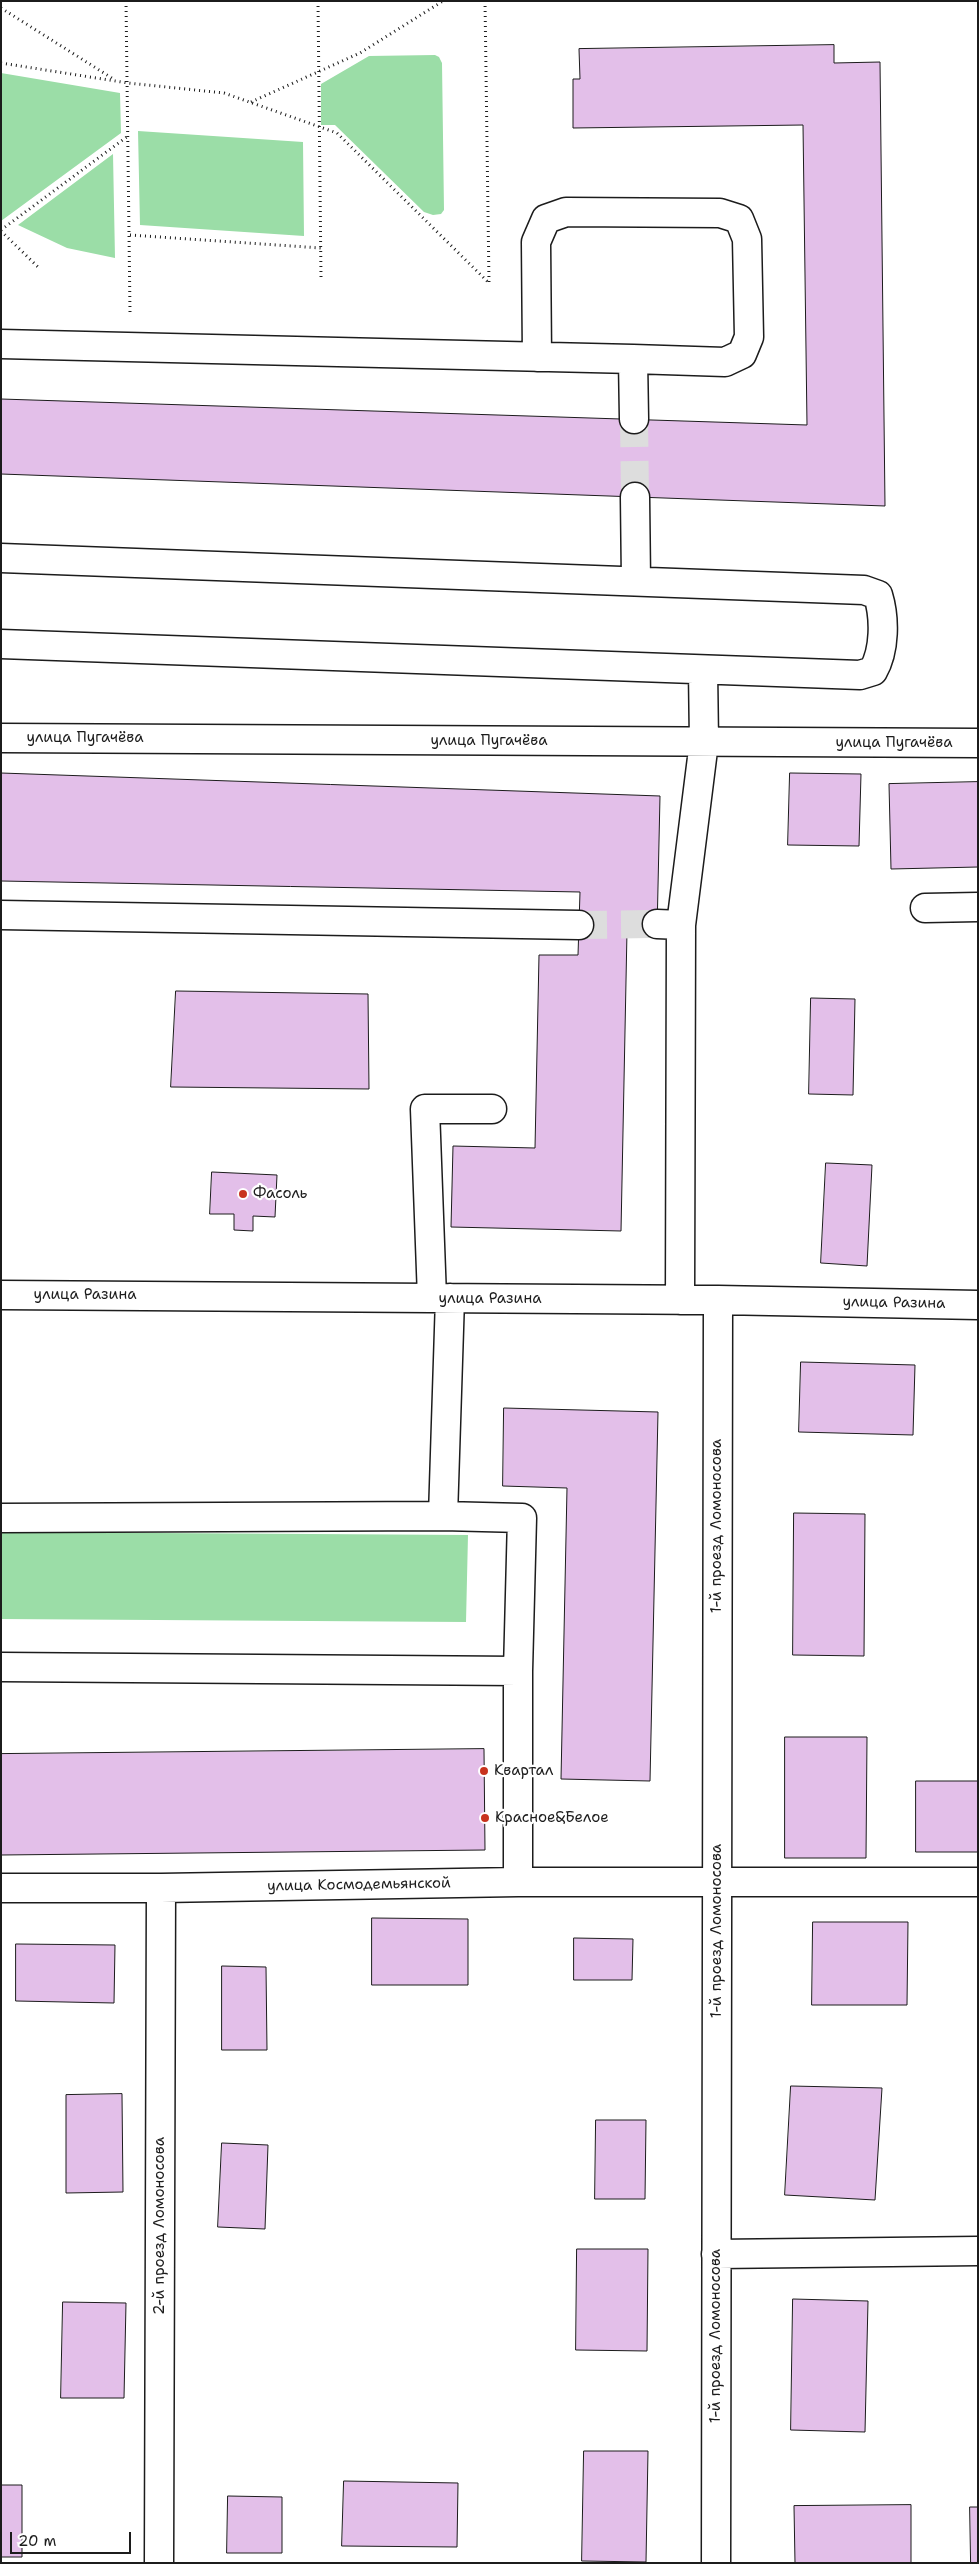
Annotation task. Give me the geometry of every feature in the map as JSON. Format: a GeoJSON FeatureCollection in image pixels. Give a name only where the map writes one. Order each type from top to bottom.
{"type":"FeatureCollection","features":[{"type":"Feature","properties":{"kind":"street"},"geometry":{"type":"LineString","coordinates":[[1,344],[725,362],[742,354],[748,338],[747,239],[739,219],[720,213],[566,212],[546,219],[536,242],[537,357]]}},
{"type":"Feature","properties":{"kind":"street"},"geometry":{"type":"LineString","coordinates":[[634,359],[634,419]]}},
{"type":"Feature","properties":{"kind":"street"},"geometry":{"type":"LineString","coordinates":[[635,497],[636,581]]}},
{"type":"Feature","properties":{"kind":"street"},"geometry":{"type":"LineString","coordinates":[[1,558],[864,590],[878,595],[882,610],[880,659],[873,671],[860,675],[1,644]]}},
{"type":"Feature","properties":{"kind":"street"},"geometry":{"type":"LineString","coordinates":[[680,1300],[669,924],[704,742],[703,670]]}},
{"type":"Feature","properties":{"kind":"street","name":"улица Пугачёва"},"geometry":{"type":"LineString","coordinates":[[1,738],[978,743]]}},
{"type":"Feature","properties":{"kind":"street"},"geometry":{"type":"LineString","coordinates":[[926,908],[978,907]]}},
{"type":"Feature","properties":{"kind":"street"},"geometry":{"type":"LineString","coordinates":[[1,915],[579,924]]}},
{"type":"Feature","properties":{"kind":"street"},"geometry":{"type":"LineString","coordinates":[[443,1516],[441,1298],[425,1109],[492,1109]]}},
{"type":"Feature","properties":{"kind":"street","name":"улица Разина"},"geometry":{"type":"LineString","coordinates":[[1,1295],[718,1300],[978,1305]]}},
{"type":"Feature","properties":{"kind":"street","name":"1-й проезд Ломоносова"},"geometry":{"type":"LineString","coordinates":[[716,2563],[718,1300]]}},
{"type":"Feature","properties":{"kind":"street"},"geometry":{"type":"LineString","coordinates":[[1,1518],[443,1516],[522,1518],[518,1671],[518,1882]]}},
{"type":"Feature","properties":{"kind":"street"},"geometry":{"type":"LineString","coordinates":[[1,1667],[518,1671]]}},
{"type":"Feature","properties":{"kind":"street","name":"улица Космодемьянской"},"geometry":{"type":"LineString","coordinates":[[1,1888],[161,1888],[518,1882],[978,1882]]}},
{"type":"Feature","properties":{"kind":"street","name":"2-й проезд Ломоносова"},"geometry":{"type":"LineString","coordinates":[[160,2563],[161,1888]]}},
{"type":"Feature","properties":{"kind":"street"},"geometry":{"type":"LineString","coordinates":[[716,2254],[978,2251]]}},
{"type":"Feature","properties":{"kind":"path"},"geometry":{"type":"LineString","coordinates":[[126,1],[131,347]]}},
{"type":"Feature","properties":{"kind":"path"},"geometry":{"type":"LineString","coordinates":[[318,1],[321,278]]}},
{"type":"Feature","properties":{"kind":"path"},"geometry":{"type":"LineString","coordinates":[[251,102],[360,53],[443,1]]}},
{"type":"Feature","properties":{"kind":"path"},"geometry":{"type":"LineString","coordinates":[[1,62],[118,82],[224,92],[337,133],[489,283],[485,1]]}},
{"type":"Feature","properties":{"kind":"path"},"geometry":{"type":"LineString","coordinates":[[1,8],[118,82]]}},
{"type":"Feature","properties":{"kind":"path"},"geometry":{"type":"LineString","coordinates":[[39,268],[1,230],[128,136]]}},
{"type":"Feature","properties":{"kind":"path"},"geometry":{"type":"LineString","coordinates":[[130,235],[321,248]]}},
{"type":"Feature","properties":{"kind":"green space"},"geometry":{"type":"Polygon","coordinates":[[[435,55],[439,57],[442,63],[444,210],[441,214],[433,215],[424,212],[335,125],[321,125],[321,84],[369,56],[435,55]]]}},
{"type":"Feature","properties":{"kind":"green space"},"geometry":{"type":"Polygon","coordinates":[[[1,73],[120,93],[121,133],[1,221],[1,73]]]}},
{"type":"Feature","properties":{"kind":"green space"},"geometry":{"type":"Polygon","coordinates":[[[138,131],[303,142],[304,236],[140,225],[138,131]]]}},
{"type":"Feature","properties":{"kind":"green space"},"geometry":{"type":"Polygon","coordinates":[[[113,154],[115,258],[67,248],[18,225],[113,154]]]}},
{"type":"Feature","properties":{"kind":"green space"},"geometry":{"type":"Polygon","coordinates":[[[1,1532],[468,1535],[466,1622],[1,1619],[1,1532]]]}},
{"type":"Feature","properties":{"kind":"building"},"geometry":{"type":"Polygon","coordinates":[[[834,45],[834,63],[880,62],[885,506],[1,474],[1,399],[807,425],[803,125],[573,128],[573,79],[580,79],[579,49],[834,45]]]}},
{"type":"Feature","properties":{"kind":"building"},"geometry":{"type":"Polygon","coordinates":[[[1,773],[660,796],[657,932],[627,931],[621,1231],[451,1227],[453,1146],[535,1148],[539,955],[578,955],[580,892],[1,881],[1,773]]]}},
{"type":"Feature","properties":{"kind":"building"},"geometry":{"type":"Polygon","coordinates":[[[790,773],[861,774],[859,846],[788,845],[790,773]]]}},
{"type":"Feature","properties":{"kind":"building"},"geometry":{"type":"Polygon","coordinates":[[[978,782],[978,867],[891,869],[889,784],[978,782]]]}},
{"type":"Feature","properties":{"kind":"building"},"geometry":{"type":"Polygon","coordinates":[[[176,991],[368,994],[369,1089],[171,1087],[176,991]]]}},
{"type":"Feature","properties":{"kind":"building"},"geometry":{"type":"Polygon","coordinates":[[[811,998],[855,999],[853,1095],[809,1094],[811,998]]]}},
{"type":"Feature","properties":{"kind":"building"},"geometry":{"type":"Polygon","coordinates":[[[826,1163],[872,1165],[867,1266],[821,1263],[826,1163]]]}},
{"type":"Feature","properties":{"kind":"building","name":"Фасоль"},"geometry":{"type":"Polygon","coordinates":[[[212,1172],[277,1175],[275,1217],[253,1216],[253,1231],[234,1230],[234,1214],[210,1214],[212,1172]]]}},
{"type":"Feature","properties":{"kind":"building"},"geometry":{"type":"Polygon","coordinates":[[[801,1362],[915,1365],[913,1435],[799,1432],[801,1362]]]}},
{"type":"Feature","properties":{"kind":"building"},"geometry":{"type":"Polygon","coordinates":[[[504,1408],[658,1412],[650,1781],[561,1779],[567,1488],[503,1486],[504,1408]]]}},
{"type":"Feature","properties":{"kind":"building"},"geometry":{"type":"Polygon","coordinates":[[[794,1513],[865,1514],[864,1656],[793,1655],[794,1513]]]}},
{"type":"Feature","properties":{"kind":"building"},"geometry":{"type":"Polygon","coordinates":[[[785,1737],[867,1737],[866,1858],[785,1858],[785,1737]]]}},
{"type":"Feature","properties":{"kind":"building"},"geometry":{"type":"Polygon","coordinates":[[[484,1749],[485,1850],[1,1855],[1,1754],[484,1749]]]}},
{"type":"Feature","properties":{"kind":"building"},"geometry":{"type":"Polygon","coordinates":[[[916,1781],[978,1781],[978,1852],[916,1852],[916,1781]]]}},
{"type":"Feature","properties":{"kind":"building"},"geometry":{"type":"Polygon","coordinates":[[[372,1918],[468,1919],[468,1985],[372,1985],[372,1918]]]}},
{"type":"Feature","properties":{"kind":"building"},"geometry":{"type":"Polygon","coordinates":[[[813,1922],[908,1922],[907,2005],[812,2005],[813,1922]]]}},
{"type":"Feature","properties":{"kind":"building"},"geometry":{"type":"Polygon","coordinates":[[[574,1938],[633,1939],[632,1980],[574,1980],[574,1938]]]}},
{"type":"Feature","properties":{"kind":"building"},"geometry":{"type":"Polygon","coordinates":[[[16,1944],[115,1945],[114,2003],[16,2001],[16,1944]]]}},
{"type":"Feature","properties":{"kind":"building"},"geometry":{"type":"Polygon","coordinates":[[[222,1966],[266,1967],[267,2050],[222,2050],[222,1966]]]}},
{"type":"Feature","properties":{"kind":"building"},"geometry":{"type":"Polygon","coordinates":[[[791,2086],[882,2088],[875,2200],[785,2195],[791,2086]]]}},
{"type":"Feature","properties":{"kind":"building"},"geometry":{"type":"Polygon","coordinates":[[[122,2094],[123,2192],[66,2193],[66,2095],[122,2094]]]}},
{"type":"Feature","properties":{"kind":"building"},"geometry":{"type":"Polygon","coordinates":[[[596,2120],[646,2120],[645,2199],[595,2199],[596,2120]]]}},
{"type":"Feature","properties":{"kind":"building"},"geometry":{"type":"Polygon","coordinates":[[[222,2143],[268,2145],[265,2229],[218,2227],[222,2143]]]}},
{"type":"Feature","properties":{"kind":"building"},"geometry":{"type":"Polygon","coordinates":[[[577,2249],[648,2249],[647,2351],[576,2350],[577,2249]]]}},
{"type":"Feature","properties":{"kind":"building"},"geometry":{"type":"Polygon","coordinates":[[[793,2299],[868,2301],[865,2432],[791,2430],[793,2299]]]}},
{"type":"Feature","properties":{"kind":"building"},"geometry":{"type":"Polygon","coordinates":[[[63,2302],[126,2303],[124,2398],[61,2398],[63,2302]]]}},
{"type":"Feature","properties":{"kind":"building"},"geometry":{"type":"Polygon","coordinates":[[[584,2451],[648,2451],[646,2562],[582,2561],[584,2451]]]}},
{"type":"Feature","properties":{"kind":"building"},"geometry":{"type":"Polygon","coordinates":[[[344,2481],[458,2483],[457,2547],[342,2546],[344,2481]]]}},
{"type":"Feature","properties":{"kind":"building"},"geometry":{"type":"Polygon","coordinates":[[[1,2485],[22,2485],[22,2557],[1,2557],[1,2485]]]}},
{"type":"Feature","properties":{"kind":"building"},"geometry":{"type":"Polygon","coordinates":[[[228,2496],[282,2497],[282,2553],[227,2553],[228,2496]]]}},
{"type":"Feature","properties":{"kind":"building"},"geometry":{"type":"Polygon","coordinates":[[[911,2505],[911,2563],[795,2563],[794,2506],[911,2505]]]}},
{"type":"Feature","properties":{"kind":"building"},"geometry":{"type":"Polygon","coordinates":[[[970,2507],[978,2507],[978,2563],[971,2563],[970,2507]]]}},
{"type":"Feature","properties":{"kind":"tunnel"},"geometry":{"type":"LineString","coordinates":[[634,419],[635,497]]}},
{"type":"Feature","properties":{"kind":"tunnel"},"geometry":{"type":"LineString","coordinates":[[579,925],[657,924]]}},
{"type":"Feature","properties":{"kind":"place","name":"Фасоль"},"geometry":{"type":"Point","coordinates":[243,1194]}},
{"type":"Feature","properties":{"kind":"place","name":"Квартал"},"geometry":{"type":"Point","coordinates":[484,1771]}},
{"type":"Feature","properties":{"kind":"place","name":"Красное&Белое"},"geometry":{"type":"Point","coordinates":[485,1818]}}]}
